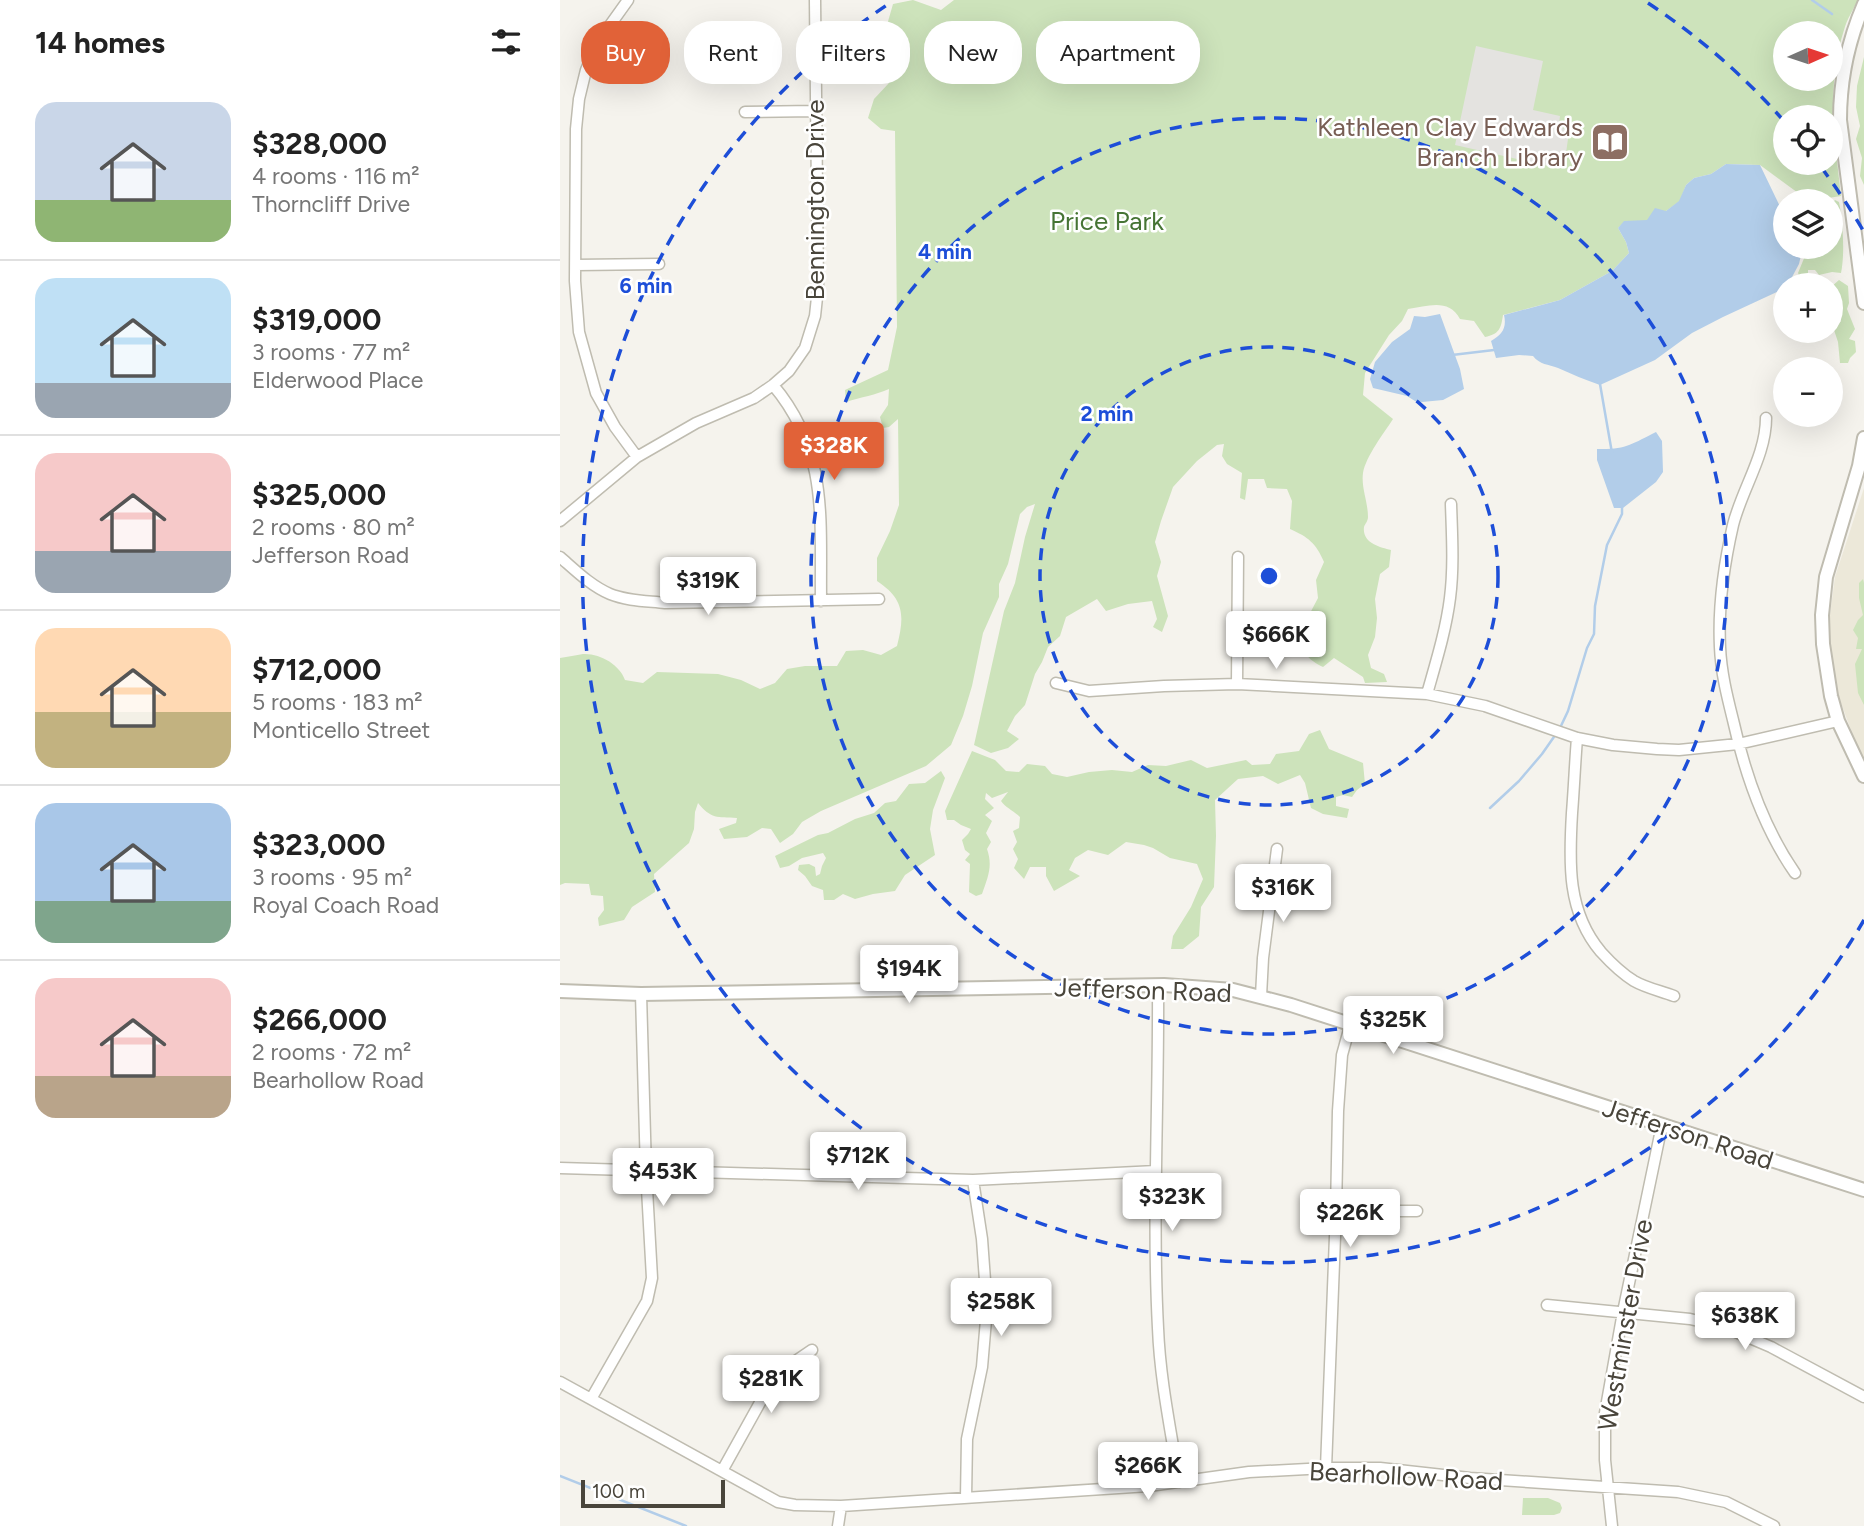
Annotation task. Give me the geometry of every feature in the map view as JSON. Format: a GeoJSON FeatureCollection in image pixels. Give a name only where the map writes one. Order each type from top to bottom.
{"type":"FeatureCollection","features":[{"type":"Feature","properties":{"kind":"street"},"geometry":{"type":"LineString","coordinates":[[628,0],[598,42],[586,70],[579,99],[576,129],[576,292],[579,332],[596,393],[615,427],[637,457]]}},
{"type":"Feature","properties":{"kind":"street","name":"Bennington Drive"},"geometry":{"type":"LineString","coordinates":[[560,521],[637,457],[696,423],[754,398],[773,385],[789,371],[805,348],[815,316],[817,288],[815,0]]}},
{"type":"Feature","properties":{"kind":"street"},"geometry":{"type":"LineString","coordinates":[[1864,4],[1850,40],[1840,94],[1846,170],[1864,303]]}},
{"type":"Feature","properties":{"kind":"street"},"geometry":{"type":"LineString","coordinates":[[745,112],[815,111]]}},
{"type":"Feature","properties":{"kind":"street"},"geometry":{"type":"LineString","coordinates":[[576,265],[659,264]]}},
{"type":"Feature","properties":{"kind":"street"},"geometry":{"type":"LineString","coordinates":[[773,385],[788,403],[813,456],[818,483],[821,601]]}},
{"type":"Feature","properties":{"kind":"street"},"geometry":{"type":"LineString","coordinates":[[1766,418],[1765,438],[1734,520],[1724,570],[1720,644],[1722,671],[1738,744],[1750,782],[1781,853],[1795,873]]}},
{"type":"Feature","properties":{"kind":"street"},"geometry":{"type":"LineString","coordinates":[[1864,438],[1826,577],[1822,615],[1826,671],[1838,721],[1864,776]]}},
{"type":"Feature","properties":{"kind":"street"},"geometry":{"type":"LineString","coordinates":[[1427,694],[1446,624],[1450,596],[1451,504]]}},
{"type":"Feature","properties":{"kind":"street"},"geometry":{"type":"LineString","coordinates":[[560,557],[594,585],[611,594],[639,601],[665,603],[879,599]]}},
{"type":"Feature","properties":{"kind":"street"},"geometry":{"type":"LineString","coordinates":[[1237,684],[1238,557]]}},
{"type":"Feature","properties":{"kind":"street"},"geometry":{"type":"LineString","coordinates":[[1056,683],[1088,691],[1237,684],[1427,694],[1485,706],[1577,738],[1657,749],[1679,750],[1738,744],[1838,721]]}},
{"type":"Feature","properties":{"kind":"street"},"geometry":{"type":"LineString","coordinates":[[1577,738],[1570,856],[1572,889],[1577,909],[1594,943],[1612,965],[1635,981],[1674,996]]}},
{"type":"Feature","properties":{"kind":"street"},"geometry":{"type":"LineString","coordinates":[[1261,996],[1263,958],[1278,849]]}},
{"type":"Feature","properties":{"kind":"street"},"geometry":{"type":"LineString","coordinates":[[1158,986],[1158,1330],[1180,1482]]}},
{"type":"Feature","properties":{"kind":"street","name":"Jefferson Road"},"geometry":{"type":"LineString","coordinates":[[560,992],[641,994],[1158,986],[1233,990],[1261,996],[1864,1190]]}},
{"type":"Feature","properties":{"kind":"street"},"geometry":{"type":"LineString","coordinates":[[591,1399],[647,1301],[652,1278],[641,994]]}},
{"type":"Feature","properties":{"kind":"street"},"geometry":{"type":"LineString","coordinates":[[1326,1468],[1338,1111],[1342,1055],[1350,1026]]}},
{"type":"Feature","properties":{"kind":"street","name":"Westminster Drive"},"geometry":{"type":"LineString","coordinates":[[1612,1526],[1604,1437],[1605,1413],[1662,1125]]}},
{"type":"Feature","properties":{"kind":"street"},"geometry":{"type":"LineString","coordinates":[[560,1168],[973,1180],[1156,1171]]}},
{"type":"Feature","properties":{"kind":"street"},"geometry":{"type":"LineString","coordinates":[[965,1498],[967,1439],[982,1367],[987,1308],[982,1239],[973,1180]]}},
{"type":"Feature","properties":{"kind":"street"},"geometry":{"type":"LineString","coordinates":[[1336,1211],[1417,1211]]}},
{"type":"Feature","properties":{"kind":"street"},"geometry":{"type":"LineString","coordinates":[[1547,1305],[1690,1320],[1724,1327],[1771,1347],[1864,1397]]}},
{"type":"Feature","properties":{"kind":"street"},"geometry":{"type":"LineString","coordinates":[[722,1471],[767,1390],[784,1368],[812,1350]]}},
{"type":"Feature","properties":{"kind":"street","name":"Bearhollow Road"},"geometry":{"type":"LineString","coordinates":[[560,1382],[778,1502],[795,1505],[841,1506],[1149,1486],[1249,1472],[1380,1468],[1469,1478],[1678,1492],[1726,1502],[1774,1526]]}},
{"type":"Feature","properties":{"kind":"street"},"geometry":{"type":"LineString","coordinates":[[838,1526],[841,1506]]}},
{"type":"Feature","properties":{"kind":"shaded area"},"geometry":{"type":"Polygon","coordinates":[[[1476,46],[1543,61],[1533,110],[1560,116],[1559,124],[1566,131],[1568,139],[1562,160],[1548,166],[1455,145],[1476,46]]]}},
{"type":"Feature","properties":{"kind":"shaded area"},"geometry":{"type":"Polygon","coordinates":[[[1864,488],[1864,759],[1838,695],[1830,643],[1830,614],[1835,577],[1864,488]]]}},
{"type":"Feature","properties":{"kind":"green space","name":"Price Park"},"geometry":{"type":"Polygon","coordinates":[[[913,0],[941,10],[954,0],[1858,0],[1843,33],[1843,21],[1773,21],[1773,91],[1834,91],[1834,105],[1773,105],[1773,175],[1760,165],[1726,164],[1711,174],[1694,178],[1686,185],[1680,201],[1666,211],[1647,221],[1624,222],[1618,228],[1629,253],[1612,271],[1560,300],[1503,315],[1500,327],[1493,334],[1485,337],[1474,321],[1460,319],[1450,308],[1430,305],[1408,309],[1402,321],[1389,335],[1365,373],[1363,395],[1393,419],[1368,459],[1363,473],[1368,511],[1364,532],[1369,541],[1391,550],[1389,567],[1380,574],[1375,599],[1375,637],[1368,655],[1371,668],[1384,674],[1387,682],[1365,683],[1363,677],[1334,658],[1323,667],[1307,655],[1303,636],[1296,633],[1318,598],[1316,580],[1324,562],[1311,541],[1290,529],[1292,501],[1287,489],[1267,488],[1264,479],[1248,479],[1245,500],[1240,498],[1242,473],[1227,464],[1222,456],[1224,444],[1217,445],[1197,461],[1173,487],[1161,521],[1155,542],[1161,562],[1157,576],[1168,616],[1162,632],[1153,627],[1157,619],[1152,601],[1128,604],[1106,611],[1097,599],[1066,617],[1060,636],[1048,647],[1035,674],[1025,705],[1007,731],[1019,739],[1008,748],[991,753],[974,745],[1004,611],[1015,583],[1035,504],[1027,507],[1020,514],[1008,564],[999,584],[999,597],[983,633],[972,686],[951,745],[926,766],[821,811],[802,822],[793,834],[780,843],[771,829],[762,828],[747,837],[724,839],[719,829],[736,823],[737,818],[715,816],[698,803],[689,843],[654,874],[655,892],[632,907],[624,920],[599,926],[598,918],[604,910],[603,896],[591,895],[589,884],[560,885],[560,658],[583,654],[596,656],[619,669],[625,680],[643,683],[657,672],[718,674],[760,689],[775,683],[787,669],[837,666],[846,651],[863,650],[881,655],[897,646],[901,625],[900,609],[893,594],[877,581],[877,558],[899,505],[898,419],[889,427],[883,428],[880,417],[888,405],[889,389],[846,402],[845,390],[888,370],[897,327],[895,131],[881,129],[868,118],[874,99],[888,84],[910,84],[910,21],[888,21],[893,4],[913,0]]]}},
{"type":"Feature","properties":{"kind":"green space"},"geometry":{"type":"Polygon","coordinates":[[[1864,57],[1864,185],[1860,176],[1862,158],[1856,139],[1860,126],[1856,107],[1857,86],[1864,57]]]}},
{"type":"Feature","properties":{"kind":"green space","name":"Price Park"},"geometry":{"type":"Polygon","coordinates":[[[1774,175],[1838,175],[1840,189],[1793,189],[1774,175]]]}},
{"type":"Feature","properties":{"kind":"green space"},"geometry":{"type":"Polygon","coordinates":[[[1804,259],[1843,259],[1841,273],[1817,273],[1815,270],[1808,270],[1808,273],[1798,273],[1804,259]]]}},
{"type":"Feature","properties":{"kind":"green space"},"geometry":{"type":"Polygon","coordinates":[[[1843,283],[1848,286],[1847,309],[1855,329],[1849,339],[1855,341],[1856,352],[1848,363],[1843,363],[1843,357],[1839,357],[1838,343],[1843,343],[1843,283]]]}},
{"type":"Feature","properties":{"kind":"green space"},"geometry":{"type":"Polygon","coordinates":[[[1863,579],[1864,705],[1858,693],[1855,664],[1862,649],[1856,649],[1858,638],[1853,630],[1863,615],[1859,583],[1863,579]]]}},
{"type":"Feature","properties":{"kind":"green space"},"geometry":{"type":"Polygon","coordinates":[[[1320,730],[1329,749],[1363,763],[1365,784],[1352,797],[1336,797],[1336,806],[1349,809],[1347,818],[1323,814],[1311,808],[1305,783],[1300,775],[1278,784],[1263,776],[1238,779],[1215,800],[1214,887],[1201,907],[1199,936],[1183,949],[1171,949],[1173,936],[1191,907],[1203,879],[1197,864],[1170,858],[1144,845],[1126,842],[1108,855],[1088,850],[1075,858],[1069,870],[1080,876],[1054,891],[1046,876],[1046,867],[1030,867],[1024,879],[1014,868],[1018,859],[1013,849],[1017,842],[1013,831],[1019,828],[1020,817],[1001,801],[1008,792],[992,798],[986,793],[985,799],[994,808],[985,815],[992,821],[986,833],[991,842],[987,849],[989,871],[982,894],[976,896],[969,892],[970,864],[965,860],[970,854],[965,850],[962,840],[971,829],[954,820],[947,820],[945,811],[972,751],[995,760],[1006,771],[1019,772],[1027,764],[1045,766],[1052,774],[1067,777],[1112,770],[1132,772],[1148,765],[1166,766],[1191,760],[1207,768],[1246,760],[1252,765],[1270,764],[1276,754],[1299,751],[1309,734],[1320,730]]]}},
{"type":"Feature","properties":{"kind":"green space"},"geometry":{"type":"Polygon","coordinates":[[[941,771],[945,778],[933,810],[930,829],[935,855],[905,875],[895,891],[855,899],[843,894],[834,900],[824,900],[823,890],[812,886],[798,870],[799,865],[809,864],[815,867],[816,876],[820,874],[826,858],[823,853],[802,858],[780,868],[775,856],[818,835],[874,813],[885,803],[896,801],[909,784],[925,783],[941,771]]]}},
{"type":"Feature","properties":{"kind":"green space"},"geometry":{"type":"Polygon","coordinates":[[[1523,1498],[1548,1498],[1560,1503],[1562,1508],[1560,1513],[1554,1515],[1522,1515],[1523,1498]]]}},
{"type":"Feature","properties":{"kind":"water"},"geometry":{"type":"Polygon","coordinates":[[[1726,164],[1760,165],[1773,192],[1773,259],[1800,259],[1794,273],[1773,273],[1773,294],[1692,333],[1655,360],[1600,385],[1541,363],[1533,356],[1496,358],[1491,341],[1503,331],[1504,315],[1560,300],[1612,271],[1629,253],[1618,228],[1624,221],[1647,220],[1655,208],[1666,211],[1679,201],[1686,185],[1694,178],[1711,174],[1726,164]]]}},
{"type":"Feature","properties":{"kind":"water"},"geometry":{"type":"Polygon","coordinates":[[[1440,314],[1460,369],[1464,389],[1443,400],[1422,402],[1373,388],[1370,379],[1375,362],[1392,342],[1410,329],[1414,316],[1440,314]]]}},
{"type":"Feature","properties":{"kind":"water"},"geometry":{"type":"Polygon","coordinates":[[[1656,432],[1662,441],[1663,472],[1656,482],[1623,508],[1614,508],[1597,460],[1597,449],[1622,447],[1656,432]]]}},
{"type":"Feature","properties":{"kind":"waterway"},"geometry":{"type":"LineString","coordinates":[[1812,0],[1832,14]]}},
{"type":"Feature","properties":{"kind":"waterway"},"geometry":{"type":"LineString","coordinates":[[1452,355],[1494,350]]}},
{"type":"Feature","properties":{"kind":"waterway"},"geometry":{"type":"LineString","coordinates":[[1600,384],[1612,453]]}},
{"type":"Feature","properties":{"kind":"waterway"},"geometry":{"type":"LineString","coordinates":[[1560,728],[1594,634],[1595,606],[1607,545],[1622,514],[1622,508]]}},
{"type":"Feature","properties":{"kind":"waterway"},"geometry":{"type":"LineString","coordinates":[[1490,808],[1519,781],[1556,734]]}},
{"type":"Feature","properties":{"kind":"waterway"},"geometry":{"type":"LineString","coordinates":[[560,1476],[686,1526]]}},
{"type":"Feature","properties":{"kind":"place","name":"Kathleen Clay Edwards Branch Library"},"geometry":{"type":"Point","coordinates":[1610,142]}}]}
